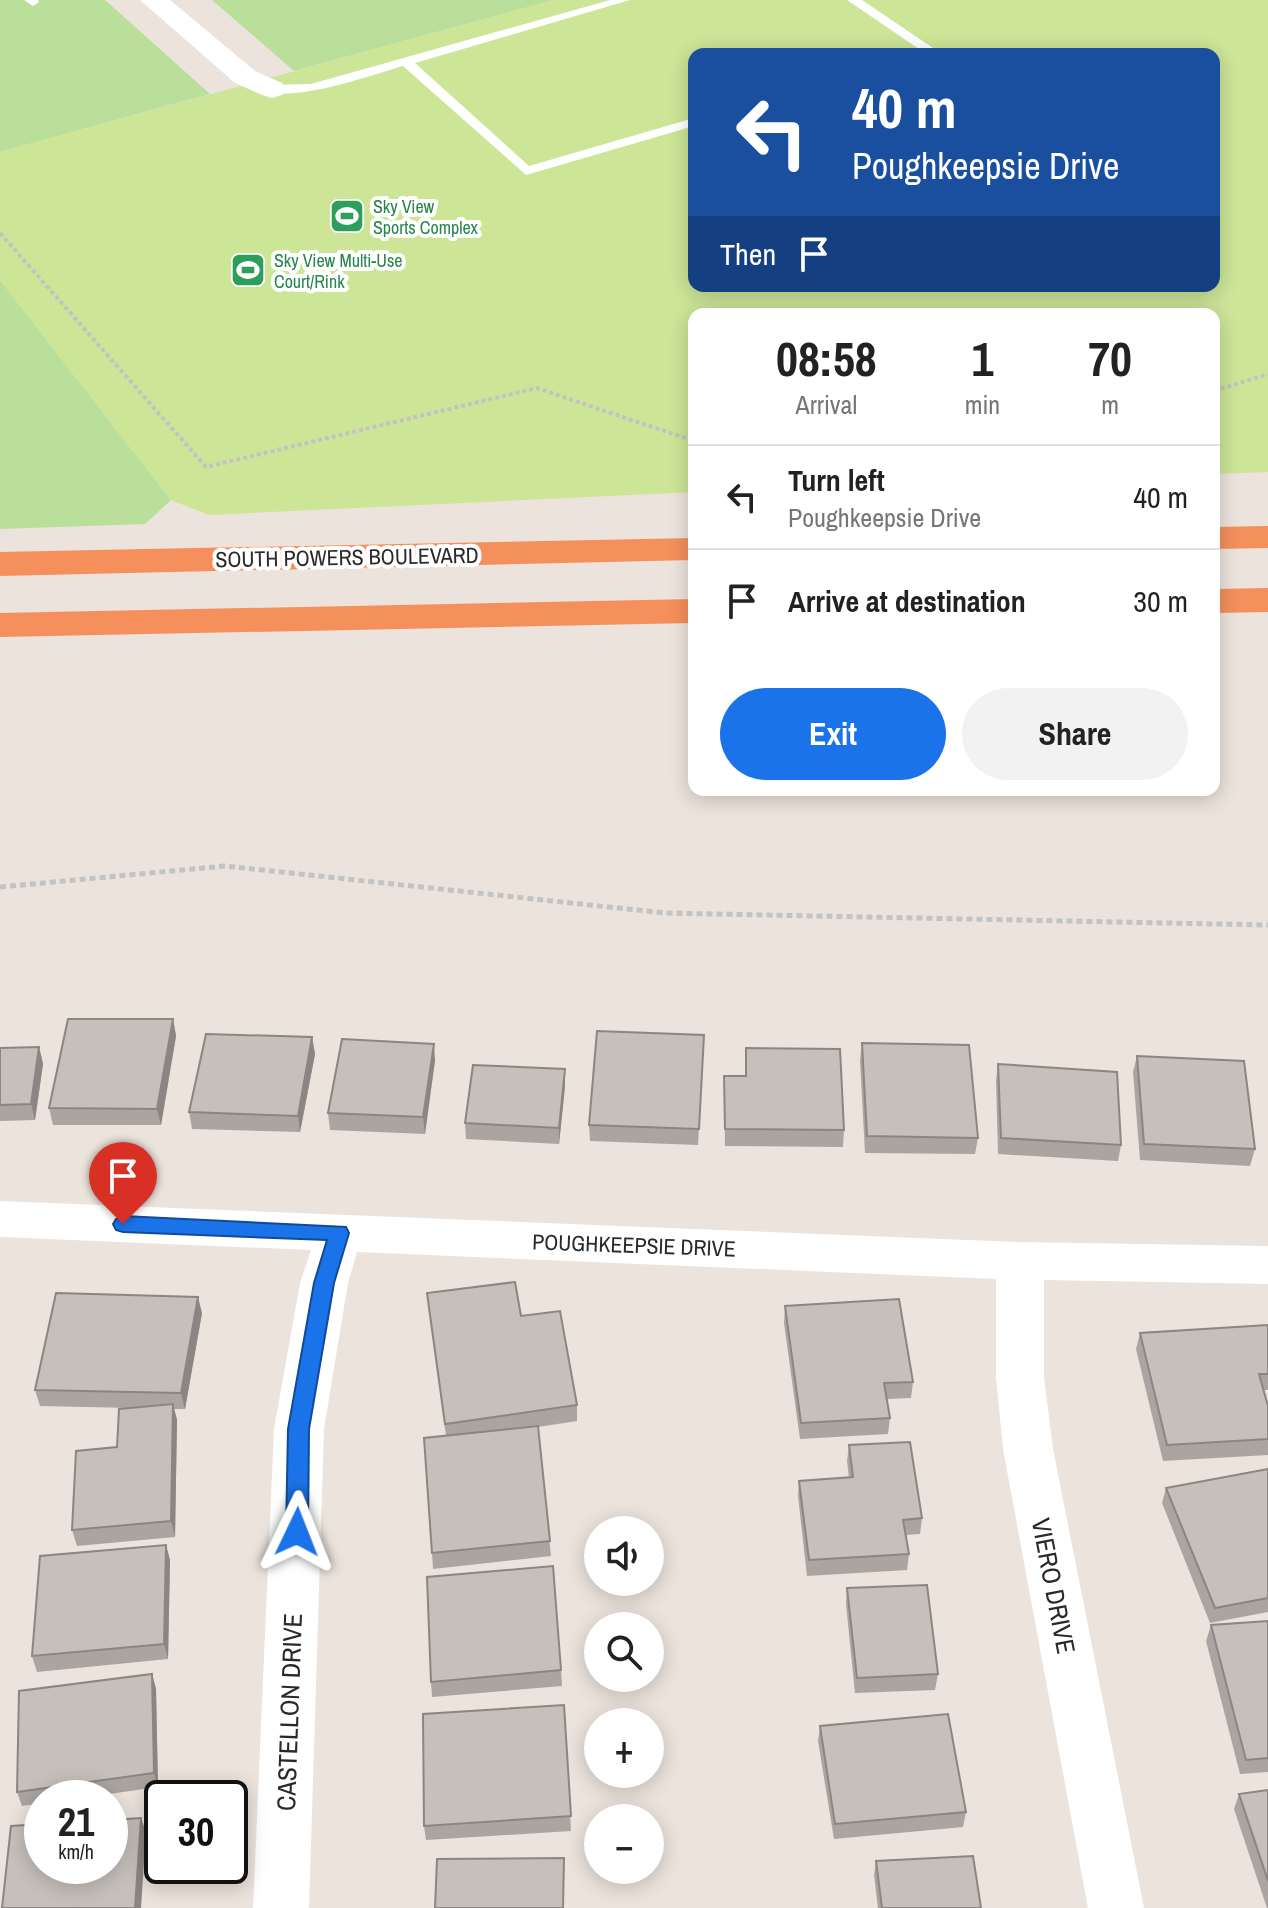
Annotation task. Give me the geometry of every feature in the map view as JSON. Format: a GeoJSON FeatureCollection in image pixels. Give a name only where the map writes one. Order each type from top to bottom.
{"type":"FeatureCollection","features":[{"type":"Feature","properties":{"kind":"highway"},"geometry":{"type":"LineString","coordinates":[[1220,538],[1268,537]]}},
{"type":"Feature","properties":{"kind":"highway","name":"SOUTH POWERS BOULEVARD"},"geometry":{"type":"LineString","coordinates":[[0,564],[688,549]]}},
{"type":"Feature","properties":{"kind":"highway"},"geometry":{"type":"LineString","coordinates":[[1220,601],[1268,600]]}},
{"type":"Feature","properties":{"kind":"highway"},"geometry":{"type":"LineString","coordinates":[[0,625],[688,611]]}},
{"type":"Feature","properties":{"kind":"street"},"geometry":{"type":"LineString","coordinates":[[154,0],[245,77],[272,89]]}},
{"type":"Feature","properties":{"kind":"street","name":"POUGHKEEPSIE DRIVE"},"geometry":{"type":"LineString","coordinates":[[0,1219],[1020,1261],[1268,1265]]}},
{"type":"Feature","properties":{"kind":"street","name":"CASTELLON DRIVE"},"geometry":{"type":"LineString","coordinates":[[281,1908],[299,1429],[324,1283],[339,1233]]}},
{"type":"Feature","properties":{"kind":"street","name":"VIERO DRIVE"},"geometry":{"type":"LineString","coordinates":[[1020,1261],[1020,1377],[1028,1449],[1116,1908]]}},
{"type":"Feature","properties":{"kind":"lane"},"geometry":{"type":"LineString","coordinates":[[272,89],[312,88],[624,0]]}},
{"type":"Feature","properties":{"kind":"lane"},"geometry":{"type":"LineString","coordinates":[[853,0],[926,48]]}},
{"type":"Feature","properties":{"kind":"lane"},"geometry":{"type":"LineString","coordinates":[[405,61],[526,171],[688,124]]}},
{"type":"Feature","properties":{"kind":"path"},"geometry":{"type":"LineString","coordinates":[[0,233],[206,467],[537,388],[688,439]]}},
{"type":"Feature","properties":{"kind":"path"},"geometry":{"type":"LineString","coordinates":[[1220,389],[1268,374]]}},
{"type":"Feature","properties":{"kind":"path"},"geometry":{"type":"LineString","coordinates":[[0,887],[225,866],[665,913],[1268,925]]}},
{"type":"Feature","properties":{"kind":"green space"},"geometry":{"type":"Polygon","coordinates":[[[0,0],[105,0],[210,94],[0,152],[0,0]]]}},
{"type":"Feature","properties":{"kind":"green space"},"geometry":{"type":"Polygon","coordinates":[[[212,0],[554,0],[294,71],[212,0]]]}},
{"type":"Feature","properties":{"kind":"green space","name":"Sky View Sports Complex"},"geometry":{"type":"Polygon","coordinates":[[[554,0],[1268,0],[1268,472],[1220,474],[1220,308],[688,308],[688,492],[209,515],[171,500],[0,280],[0,152],[554,0]]]}},
{"type":"Feature","properties":{"kind":"green space"},"geometry":{"type":"Polygon","coordinates":[[[0,280],[171,500],[145,524],[0,529],[0,280]]]}},
{"type":"Feature","properties":{"kind":"building"},"geometry":{"type":"Polygon","coordinates":[[[68,1019],[173,1019],[157,1109],[49,1108],[68,1019]]]}},
{"type":"Feature","properties":{"kind":"building"},"geometry":{"type":"Polygon","coordinates":[[[597,1031],[704,1035],[699,1129],[589,1125],[597,1031]]]}},
{"type":"Feature","properties":{"kind":"building"},"geometry":{"type":"Polygon","coordinates":[[[206,1034],[312,1037],[298,1116],[189,1112],[206,1034]]]}},
{"type":"Feature","properties":{"kind":"building"},"geometry":{"type":"Polygon","coordinates":[[[342,1039],[434,1044],[423,1117],[328,1113],[342,1039]]]}},
{"type":"Feature","properties":{"kind":"building"},"geometry":{"type":"Polygon","coordinates":[[[862,1043],[969,1045],[978,1138],[867,1136],[862,1043]]]}},
{"type":"Feature","properties":{"kind":"building"},"geometry":{"type":"Polygon","coordinates":[[[39,1047],[31,1104],[0,1105],[0,1048],[39,1047]]]}},
{"type":"Feature","properties":{"kind":"building"},"geometry":{"type":"Polygon","coordinates":[[[746,1048],[840,1049],[844,1130],[725,1129],[724,1076],[746,1076],[746,1048]]]}},
{"type":"Feature","properties":{"kind":"building"},"geometry":{"type":"Polygon","coordinates":[[[1137,1056],[1244,1061],[1255,1149],[1144,1144],[1137,1056]]]}},
{"type":"Feature","properties":{"kind":"building"},"geometry":{"type":"Polygon","coordinates":[[[998,1064],[1117,1072],[1121,1145],[1001,1138],[998,1064]]]}},
{"type":"Feature","properties":{"kind":"building"},"geometry":{"type":"Polygon","coordinates":[[[473,1065],[565,1069],[559,1128],[465,1123],[473,1065]]]}},
{"type":"Feature","properties":{"kind":"building"},"geometry":{"type":"Polygon","coordinates":[[[515,1282],[521,1316],[560,1311],[577,1405],[445,1424],[427,1293],[515,1282]]]}},
{"type":"Feature","properties":{"kind":"building"},"geometry":{"type":"Polygon","coordinates":[[[56,1293],[198,1297],[181,1393],[35,1390],[56,1293]]]}},
{"type":"Feature","properties":{"kind":"building"},"geometry":{"type":"Polygon","coordinates":[[[899,1299],[913,1382],[884,1383],[890,1418],[801,1423],[785,1306],[899,1299]]]}},
{"type":"Feature","properties":{"kind":"building"},"geometry":{"type":"Polygon","coordinates":[[[1268,1325],[1268,1374],[1259,1374],[1268,1406],[1268,1439],[1167,1445],[1140,1333],[1268,1325]]]}},
{"type":"Feature","properties":{"kind":"building"},"geometry":{"type":"Polygon","coordinates":[[[173,1404],[171,1521],[72,1530],[76,1451],[117,1447],[119,1409],[173,1404]]]}},
{"type":"Feature","properties":{"kind":"building"},"geometry":{"type":"Polygon","coordinates":[[[538,1426],[550,1541],[432,1553],[424,1438],[538,1426]]]}},
{"type":"Feature","properties":{"kind":"building"},"geometry":{"type":"Polygon","coordinates":[[[910,1442],[922,1518],[903,1520],[909,1554],[809,1560],[799,1481],[853,1477],[849,1445],[910,1442]]]}},
{"type":"Feature","properties":{"kind":"building"},"geometry":{"type":"Polygon","coordinates":[[[1268,1469],[1268,1598],[1215,1608],[1166,1488],[1268,1469]]]}},
{"type":"Feature","properties":{"kind":"building"},"geometry":{"type":"Polygon","coordinates":[[[166,1545],[164,1644],[32,1656],[40,1556],[166,1545]]]}},
{"type":"Feature","properties":{"kind":"building"},"geometry":{"type":"Polygon","coordinates":[[[553,1566],[561,1670],[431,1682],[427,1577],[553,1566]]]}},
{"type":"Feature","properties":{"kind":"building"},"geometry":{"type":"Polygon","coordinates":[[[927,1585],[938,1674],[857,1678],[847,1588],[927,1585]]]}},
{"type":"Feature","properties":{"kind":"building"},"geometry":{"type":"Polygon","coordinates":[[[1268,1621],[1268,1758],[1246,1760],[1211,1625],[1268,1621]]]}},
{"type":"Feature","properties":{"kind":"building"},"geometry":{"type":"Polygon","coordinates":[[[152,1674],[154,1773],[104,1780],[24,1780],[24,1791],[17,1792],[19,1691],[152,1674]]]}},
{"type":"Feature","properties":{"kind":"building"},"geometry":{"type":"Polygon","coordinates":[[[564,1705],[571,1816],[424,1826],[423,1714],[564,1705]]]}},
{"type":"Feature","properties":{"kind":"building"},"geometry":{"type":"Polygon","coordinates":[[[948,1714],[966,1812],[835,1824],[820,1726],[948,1714]]]}},
{"type":"Feature","properties":{"kind":"building"},"geometry":{"type":"Polygon","coordinates":[[[1268,1790],[1268,1881],[1239,1794],[1268,1790]]]}},
{"type":"Feature","properties":{"kind":"building"},"geometry":{"type":"Polygon","coordinates":[[[141,1818],[135,1908],[2,1908],[11,1826],[24,1825],[24,1884],[128,1884],[128,1819],[141,1818]]]}},
{"type":"Feature","properties":{"kind":"building"},"geometry":{"type":"Polygon","coordinates":[[[973,1856],[981,1908],[882,1908],[876,1861],[973,1856]]]}},
{"type":"Feature","properties":{"kind":"building"},"geometry":{"type":"Polygon","coordinates":[[[564,1858],[563,1908],[435,1908],[437,1859],[564,1858]]]}},
{"type":"Feature","properties":{"kind":"place","name":"Sky View Sports Complex"},"geometry":{"type":"Point","coordinates":[347,216]}},
{"type":"Feature","properties":{"kind":"place","name":"Sky View Multi-Use Court/Rink"},"geometry":{"type":"Point","coordinates":[248,270]}},
{"type":"Feature","properties":{"kind":"route"},"geometry":{"type":"LineString","coordinates":[[123,1224],[339,1233],[324,1283],[299,1429],[297,1532]]}}]}
